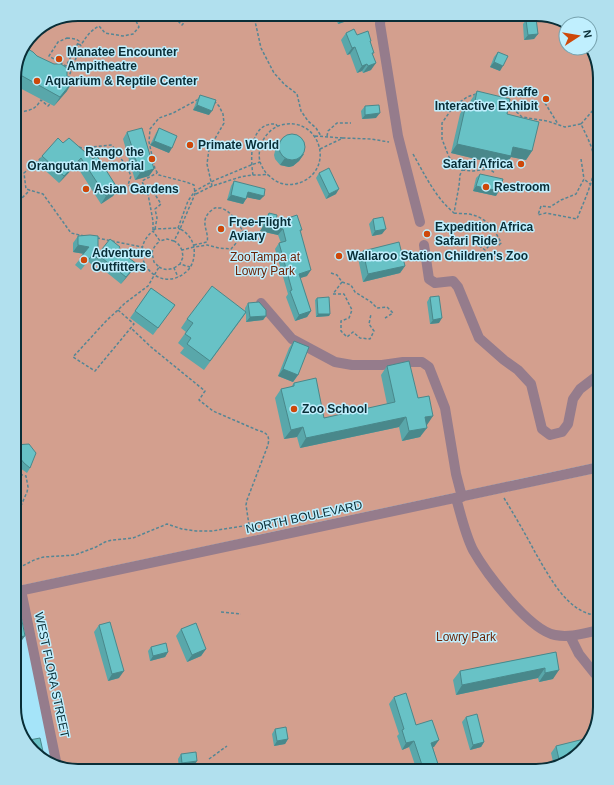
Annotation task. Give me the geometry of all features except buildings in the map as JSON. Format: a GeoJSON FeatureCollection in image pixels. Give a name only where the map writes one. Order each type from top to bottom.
{"type":"FeatureCollection","features":[{"type":"Feature","properties":{"kind":"street"},"geometry":{"type":"LineString","coordinates":[[380,21],[398,136],[420,222]]}},
{"type":"Feature","properties":{"kind":"street"},"geometry":{"type":"LineString","coordinates":[[424,245],[429,279],[435,283],[453,281],[458,287],[478,338],[518,370],[531,384],[542,429],[550,435],[562,432],[568,424],[573,400],[580,389],[593,379]]}},
{"type":"Feature","properties":{"kind":"street"},"geometry":{"type":"LineString","coordinates":[[260,303],[292,339],[335,362],[352,365],[382,365],[402,362],[422,362],[429,367],[445,408],[465,529],[473,549],[486,570],[511,601],[533,623],[544,631],[555,635],[570,636],[593,631]]}},
{"type":"Feature","properties":{"kind":"street","name":"NORTH BOULEVARD"},"geometry":{"type":"LineString","coordinates":[[21,590],[593,468]]}},
{"type":"Feature","properties":{"kind":"street","name":"WEST FLORA STREET"},"geometry":{"type":"LineString","coordinates":[[21,604],[56,760]]}},
{"type":"Feature","properties":{"kind":"street"},"geometry":{"type":"LineString","coordinates":[[570,636],[579,654],[593,672]]}},
{"type":"Feature","properties":{"kind":"path"},"geometry":{"type":"LineString","coordinates":[[66,84],[81,45],[94,29],[99,26],[105,33],[123,36],[134,34],[139,27],[136,21]]}},
{"type":"Feature","properties":{"kind":"path"},"geometry":{"type":"LineString","coordinates":[[179,21],[182,25],[185,21]]}},
{"type":"Feature","properties":{"kind":"path"},"geometry":{"type":"LineString","coordinates":[[255,21],[261,48],[274,72],[297,94],[301,111],[321,136]]}},
{"type":"Feature","properties":{"kind":"path"},"geometry":{"type":"LineString","coordinates":[[67,38],[76,39],[79,41],[78,44],[66,66],[49,56],[58,42],[67,38]]}},
{"type":"Feature","properties":{"kind":"path"},"geometry":{"type":"LineString","coordinates":[[482,92],[467,97],[453,107],[442,123],[442,139],[449,157],[462,170],[473,171],[489,169],[495,173]]}},
{"type":"Feature","properties":{"kind":"path"},"geometry":{"type":"LineString","coordinates":[[179,228],[195,194],[194,185],[158,175],[154,169],[149,142],[150,130],[159,118],[204,98]]}},
{"type":"Feature","properties":{"kind":"path"},"geometry":{"type":"LineString","coordinates":[[208,98],[219,106],[223,114],[224,124],[209,149],[207,164],[212,186]]}},
{"type":"Feature","properties":{"kind":"path"},"geometry":{"type":"LineString","coordinates":[[21,112],[34,108],[41,100],[48,106],[54,100]]}},
{"type":"Feature","properties":{"kind":"path"},"geometry":{"type":"LineString","coordinates":[[545,103],[558,125]]}},
{"type":"Feature","properties":{"kind":"path"},"geometry":{"type":"LineString","coordinates":[[508,105],[522,117],[547,121],[564,127],[580,124],[593,110]]}},
{"type":"Feature","properties":{"kind":"path"},"geometry":{"type":"LineString","coordinates":[[292,123],[306,128],[315,136],[320,149],[319,163],[316,170],[306,180],[293,184],[279,183],[268,175],[262,167],[259,155],[262,141],[271,130],[277,126],[292,123]]}},
{"type":"Feature","properties":{"kind":"path"},"geometry":{"type":"LineString","coordinates":[[327,136],[328,131],[338,123],[352,123]]}},
{"type":"Feature","properties":{"kind":"path"},"geometry":{"type":"LineString","coordinates":[[253,175],[251,165],[253,140],[262,127],[270,124],[276,124],[277,126]]}},
{"type":"Feature","properties":{"kind":"path"},"geometry":{"type":"LineString","coordinates":[[580,124],[593,153]]}},
{"type":"Feature","properties":{"kind":"path"},"geometry":{"type":"LineString","coordinates":[[315,136],[371,139],[390,142]]}},
{"type":"Feature","properties":{"kind":"path"},"geometry":{"type":"LineString","coordinates":[[320,149],[343,138]]}},
{"type":"Feature","properties":{"kind":"path"},"geometry":{"type":"LineString","coordinates":[[75,146],[82,148],[112,145],[131,176],[128,185],[148,194],[154,230],[160,241]]}},
{"type":"Feature","properties":{"kind":"path"},"geometry":{"type":"LineString","coordinates":[[413,153],[434,191],[446,206],[454,213],[474,215],[485,220],[501,243],[499,245],[491,244],[483,244],[476,243],[485,250],[491,244]]}},
{"type":"Feature","properties":{"kind":"path"},"geometry":{"type":"LineString","coordinates":[[42,157],[24,173],[26,190],[43,194],[71,234],[85,236]]}},
{"type":"Feature","properties":{"kind":"path"},"geometry":{"type":"LineString","coordinates":[[581,159],[584,179],[576,194],[561,200],[550,207],[541,206],[538,215],[546,213],[577,219],[593,175]]}},
{"type":"Feature","properties":{"kind":"path"},"geometry":{"type":"LineString","coordinates":[[174,241],[188,201],[195,191],[211,182],[260,162]]}},
{"type":"Feature","properties":{"kind":"path"},"geometry":{"type":"LineString","coordinates":[[454,213],[462,170]]}},
{"type":"Feature","properties":{"kind":"path"},"geometry":{"type":"LineString","coordinates":[[154,230],[157,218],[155,209],[161,204],[150,188],[143,184],[142,180],[157,173]]}},
{"type":"Feature","properties":{"kind":"path"},"geometry":{"type":"LineString","coordinates":[[195,194],[212,186],[253,175],[268,175]]}},
{"type":"Feature","properties":{"kind":"path"},"geometry":{"type":"LineString","coordinates":[[584,179],[590,184]]}},
{"type":"Feature","properties":{"kind":"path"},"geometry":{"type":"LineString","coordinates":[[21,199],[30,190]]}},
{"type":"Feature","properties":{"kind":"path"},"geometry":{"type":"LineString","coordinates":[[182,250],[194,246],[207,242],[205,221],[207,214],[214,208],[226,210],[243,230],[238,235],[237,242],[231,249],[207,245],[194,246]]}},
{"type":"Feature","properties":{"kind":"path"},"geometry":{"type":"LineString","coordinates":[[179,228],[190,237],[194,246],[195,256],[190,268],[178,277],[167,279],[154,275],[149,271],[142,257],[142,247],[145,240],[154,230],[179,228]]}},
{"type":"Feature","properties":{"kind":"path"},"geometry":{"type":"LineString","coordinates":[[92,237],[142,247]]}},
{"type":"Feature","properties":{"kind":"path"},"geometry":{"type":"LineString","coordinates":[[167,239],[174,241],[177,242],[182,250],[183,257],[180,264],[167,270],[162,269],[154,262],[152,253],[153,249],[160,241],[167,239]]}},
{"type":"Feature","properties":{"kind":"path"},"geometry":{"type":"LineString","coordinates":[[142,251],[152,253]]}},
{"type":"Feature","properties":{"kind":"path"},"geometry":{"type":"LineString","coordinates":[[180,264],[190,268]]}},
{"type":"Feature","properties":{"kind":"path"},"geometry":{"type":"LineString","coordinates":[[118,310],[134,324],[95,371],[73,357],[107,320],[124,304],[148,286],[159,267]]}},
{"type":"Feature","properties":{"kind":"path"},"geometry":{"type":"LineString","coordinates":[[174,268],[178,277]]}},
{"type":"Feature","properties":{"kind":"path"},"geometry":{"type":"LineString","coordinates":[[331,273],[337,275],[342,282],[351,285],[355,292],[371,302],[377,308],[386,308],[393,313],[385,318]]}},
{"type":"Feature","properties":{"kind":"path"},"geometry":{"type":"LineString","coordinates":[[342,282],[333,294],[344,294],[352,310],[349,318],[341,321],[341,331],[347,338],[353,332],[360,338],[370,339],[374,331],[369,324],[371,314]]}},
{"type":"Feature","properties":{"kind":"path"},"geometry":{"type":"LineString","coordinates":[[21,567],[44,556],[75,555],[96,547],[104,542],[133,538],[167,524],[182,529],[196,531],[212,531],[249,525],[246,505],[247,500],[268,445],[269,439],[267,435],[264,432],[213,411],[199,400],[205,390],[151,347],[131,328]]}},
{"type":"Feature","properties":{"kind":"path"},"geometry":{"type":"LineString","coordinates":[[21,475],[26,476],[28,487],[21,506]]}},
{"type":"Feature","properties":{"kind":"path"},"geometry":{"type":"LineString","coordinates":[[505,500],[561,592],[581,611],[593,616]]}},
{"type":"Feature","properties":{"kind":"path"},"geometry":{"type":"LineString","coordinates":[[221,612],[241,614]]}},
{"type":"Feature","properties":{"kind":"path"},"geometry":{"type":"LineString","coordinates":[[209,759],[227,746]]}},
{"type":"Feature","properties":{"kind":"green space","name":"ZooTampa at Lowry Park"},"geometry":{"type":"Polygon","coordinates":[[[78,21],[540,21],[558,26],[558,56],[588,56],[593,71],[593,463],[21,586],[21,74],[25,56],[38,38],[56,25],[78,21]]]}},
{"type":"Feature","properties":{"kind":"green space","name":"Lowry Park"},"geometry":{"type":"Polygon","coordinates":[[[593,473],[593,714],[589,729],[574,750],[561,758],[543,764],[71,764],[57,760],[21,603],[21,594],[593,473]]]}},
{"type":"Feature","properties":{"kind":"place","name":"Manatee Encounter Ampitheatre"},"geometry":{"type":"Point","coordinates":[59,59]}},
{"type":"Feature","properties":{"kind":"place","name":"Aquarium & Reptile Center"},"geometry":{"type":"Point","coordinates":[37,81]}},
{"type":"Feature","properties":{"kind":"place","name":"Giraffe Interactive Exhibit"},"geometry":{"type":"Point","coordinates":[546,99]}},
{"type":"Feature","properties":{"kind":"place","name":"Primate World"},"geometry":{"type":"Point","coordinates":[190,145]}},
{"type":"Feature","properties":{"kind":"place","name":"Rango the Orangutan Memorial"},"geometry":{"type":"Point","coordinates":[152,159]}},
{"type":"Feature","properties":{"kind":"place","name":"Safari Africa"},"geometry":{"type":"Point","coordinates":[521,164]}},
{"type":"Feature","properties":{"kind":"place","name":"Restroom"},"geometry":{"type":"Point","coordinates":[486,187]}},
{"type":"Feature","properties":{"kind":"place","name":"Asian Gardens"},"geometry":{"type":"Point","coordinates":[86,189]}},
{"type":"Feature","properties":{"kind":"place","name":"Free-Flight Aviary"},"geometry":{"type":"Point","coordinates":[221,229]}},
{"type":"Feature","properties":{"kind":"place","name":"Expedition Africa Safari Ride"},"geometry":{"type":"Point","coordinates":[427,234]}},
{"type":"Feature","properties":{"kind":"place","name":"Wallaroo Station Children's Zoo"},"geometry":{"type":"Point","coordinates":[339,256]}},
{"type":"Feature","properties":{"kind":"place","name":"Adventure Outfitters"},"geometry":{"type":"Point","coordinates":[84,260]}},
{"type":"Feature","properties":{"kind":"place","name":"Zoo School"},"geometry":{"type":"Point","coordinates":[294,409]}}]}
